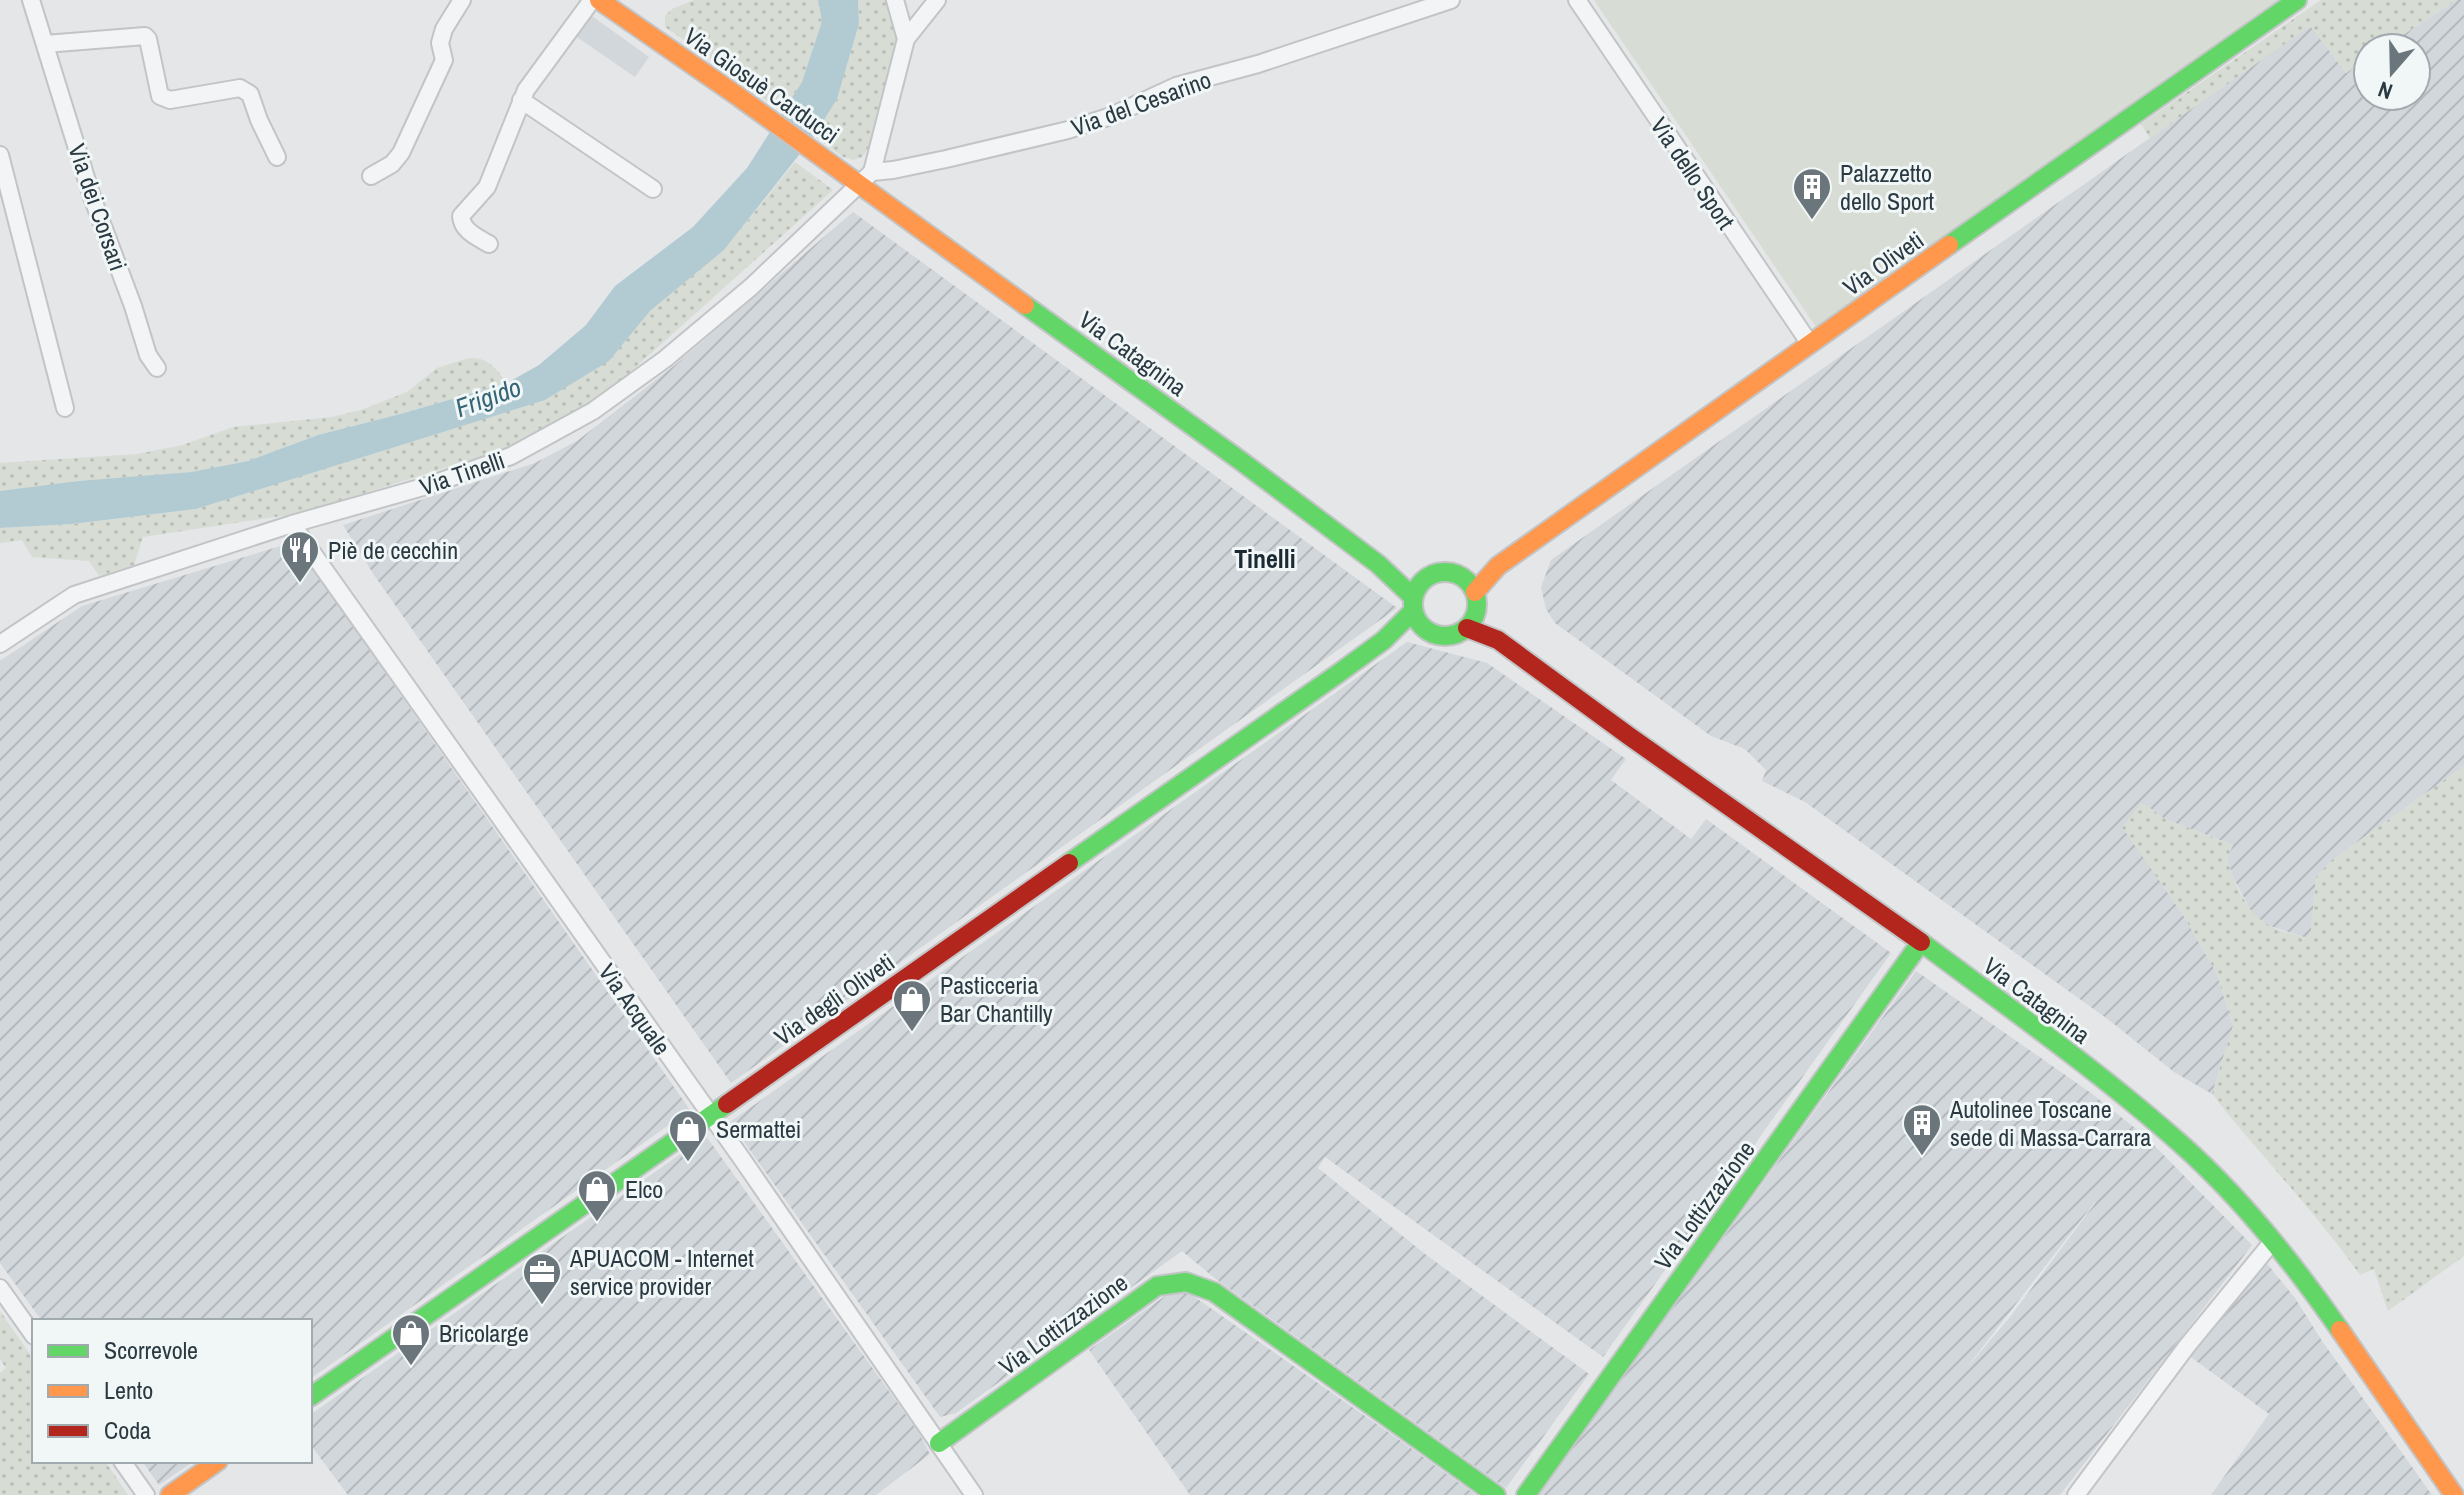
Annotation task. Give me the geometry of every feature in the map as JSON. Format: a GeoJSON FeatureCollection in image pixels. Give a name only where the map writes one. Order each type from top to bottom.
{"type":"FeatureCollection","features":[{"type":"Feature","properties":{"kind":"main road","name":"Via Giosuè Carducci"},"geometry":{"type":"LineString","coordinates":[[599,0],[841,171],[865,177]]}},
{"type":"Feature","properties":{"kind":"main road","name":"Via Oliveti"},"geometry":{"type":"LineString","coordinates":[[1472,593],[1498,566],[2297,0]]}},
{"type":"Feature","properties":{"kind":"main road","name":"Via Catagnina"},"geometry":{"type":"LineString","coordinates":[[865,177],[1378,564],[1413,604]]}},
{"type":"Feature","properties":{"kind":"main road","name":"Via Catagnina"},"geometry":{"type":"LineString","coordinates":[[1378,564],[1427,577]]}},
{"type":"Feature","properties":{"kind":"main road"},"geometry":{"type":"LineString","coordinates":[[1384,640],[1413,604],[1421,582],[1427,577],[1445,572],[1472,593],[1467,628],[1447,637],[1424,629],[1419,624],[1413,604]]}},
{"type":"Feature","properties":{"kind":"main road","name":"Via Catagnina"},"geometry":{"type":"LineString","coordinates":[[1472,593],[1498,640]]}},
{"type":"Feature","properties":{"kind":"main road","name":"Via Catagnina"},"geometry":{"type":"LineString","coordinates":[[1467,628],[1498,640],[1921,942],[2089,1068],[2182,1145],[2273,1241],[2324,1307],[2454,1495]]}},
{"type":"Feature","properties":{"kind":"main road"},"geometry":{"type":"LineString","coordinates":[[1384,640],[1424,629]]}},
{"type":"Feature","properties":{"kind":"main road","name":"Via degli Oliveti"},"geometry":{"type":"LineString","coordinates":[[312,1396],[1384,640]]}},
{"type":"Feature","properties":{"kind":"main road","name":"Via Lottizzazione"},"geometry":{"type":"LineString","coordinates":[[1526,1495],[1921,942]]}},
{"type":"Feature","properties":{"kind":"main road","name":"Via Lottizzazione"},"geometry":{"type":"LineString","coordinates":[[939,1443],[1157,1286],[1177,1279],[1214,1292],[1496,1495]]}},
{"type":"Feature","properties":{"kind":"main road"},"geometry":{"type":"LineString","coordinates":[[170,1495],[215,1463]]}},
{"type":"Feature","properties":{"kind":"street","name":"Via dei Corsari"},"geometry":{"type":"LineString","coordinates":[[31,0],[92,197],[148,355],[157,368]]}},
{"type":"Feature","properties":{"kind":"street"},"geometry":{"type":"LineString","coordinates":[[371,176],[392,164],[401,153],[444,60],[440,43],[444,29],[462,0]]}},
{"type":"Feature","properties":{"kind":"street"},"geometry":{"type":"LineString","coordinates":[[489,244],[462,224],[461,216],[487,187],[521,100],[592,0]]}},
{"type":"Feature","properties":{"kind":"street"},"geometry":{"type":"LineString","coordinates":[[895,0],[906,39]]}},
{"type":"Feature","properties":{"kind":"street"},"geometry":{"type":"LineString","coordinates":[[865,177],[906,39],[937,0]]}},
{"type":"Feature","properties":{"kind":"street","name":"Via del Cesarino"},"geometry":{"type":"LineString","coordinates":[[865,177],[1068,130],[1111,116],[1176,86],[1258,64],[1451,0]]}},
{"type":"Feature","properties":{"kind":"street","name":"Via dello Sport"},"geometry":{"type":"LineString","coordinates":[[1577,0],[1810,344]]}},
{"type":"Feature","properties":{"kind":"street"},"geometry":{"type":"LineString","coordinates":[[45,44],[145,36],[160,96],[170,100],[240,88],[246,90],[277,157]]}},
{"type":"Feature","properties":{"kind":"street"},"geometry":{"type":"LineString","coordinates":[[521,100],[653,189]]}},
{"type":"Feature","properties":{"kind":"street"},"geometry":{"type":"LineString","coordinates":[[0,155],[65,408]]}},
{"type":"Feature","properties":{"kind":"street","name":"Via Tinelli"},"geometry":{"type":"LineString","coordinates":[[0,644],[74,595],[292,524],[430,485],[511,456],[593,411],[665,359],[751,287],[865,177]]}},
{"type":"Feature","properties":{"kind":"street","name":"Via Acquale"},"geometry":{"type":"LineString","coordinates":[[292,524],[711,1116],[974,1495]]}},
{"type":"Feature","properties":{"kind":"street"},"geometry":{"type":"LineString","coordinates":[[2076,1495],[2187,1346],[2273,1241]]}},
{"type":"Feature","properties":{"kind":"street"},"geometry":{"type":"LineString","coordinates":[[0,1288],[32,1333]]}},
{"type":"Feature","properties":{"kind":"street"},"geometry":{"type":"LineString","coordinates":[[123,1463],[146,1495]]}},
{"type":"Feature","properties":{"kind":"shaded area"},"geometry":{"type":"Polygon","coordinates":[[[694,0],[818,0],[822,21],[802,82],[783,113],[665,27],[665,16],[672,9],[694,0]]]}},
{"type":"Feature","properties":{"kind":"shaded area"},"geometry":{"type":"Polygon","coordinates":[[[858,0],[887,0],[898,43],[872,143],[862,157],[853,160],[843,157],[814,136],[837,99],[859,24],[858,0]]]}},
{"type":"Feature","properties":{"kind":"shaded area"},"geometry":{"type":"Polygon","coordinates":[[[1594,0],[2280,0],[1818,330],[1594,0]]]}},
{"type":"Feature","properties":{"kind":"shaded area"},"geometry":{"type":"Polygon","coordinates":[[[2321,0],[2456,0],[2407,32],[2352,32],[2352,69],[2346,73],[2310,26],[2150,138],[2141,124],[2321,0]]]}},
{"type":"Feature","properties":{"kind":"shaded area"},"geometry":{"type":"Polygon","coordinates":[[[2456,0],[2464,0],[2464,766],[2332,860],[2316,877],[2311,931],[2307,938],[2267,925],[2252,913],[2233,877],[2227,858],[2233,845],[2165,819],[2141,804],[2123,827],[2183,915],[2216,972],[2233,1026],[2212,1094],[2174,1072],[2109,1020],[1805,802],[1762,781],[1766,770],[1745,749],[1711,736],[1555,623],[1546,609],[1541,587],[1551,560],[2310,25],[2346,73],[2352,69],[2352,112],[2432,112],[2432,32],[2407,32],[2456,0]]]}},
{"type":"Feature","properties":{"kind":"shaded area"},"geometry":{"type":"Polygon","coordinates":[[[589,14],[649,57],[635,77],[574,35],[589,14]]]}},
{"type":"Feature","properties":{"kind":"shaded area"},"geometry":{"type":"Polygon","coordinates":[[[795,162],[833,190],[619,382],[582,411],[535,437],[301,513],[143,537],[134,565],[99,576],[89,561],[32,557],[22,540],[0,543],[0,528],[72,524],[196,509],[429,435],[609,361],[650,311],[724,250],[795,162]]]}},
{"type":"Feature","properties":{"kind":"shaded area"},"geometry":{"type":"Polygon","coordinates":[[[853,212],[1397,608],[731,1083],[374,575],[343,525],[535,463],[577,441],[675,365],[853,212]]]}},
{"type":"Feature","properties":{"kind":"shaded area"},"geometry":{"type":"Polygon","coordinates":[[[469,358],[486,362],[507,383],[318,435],[248,461],[191,472],[0,491],[0,463],[137,454],[183,445],[233,427],[332,417],[361,410],[407,392],[437,368],[469,358]]]}},
{"type":"Feature","properties":{"kind":"shaded area"},"geometry":{"type":"Polygon","coordinates":[[[294,542],[690,1110],[312,1378],[312,1319],[41,1319],[0,1263],[0,661],[82,606],[294,542]]]}},
{"type":"Feature","properties":{"kind":"shaded area"},"geometry":{"type":"Polygon","coordinates":[[[1407,642],[1487,663],[1626,759],[1611,780],[1691,839],[1706,819],[1891,953],[1603,1357],[1325,1157],[1318,1168],[1425,1254],[1589,1374],[1506,1488],[1212,1276],[1182,1251],[956,1413],[940,1417],[730,1122],[1407,642]]]}},
{"type":"Feature","properties":{"kind":"shaded area"},"geometry":{"type":"Polygon","coordinates":[[[2464,766],[2464,1256],[2388,1311],[2374,1269],[2360,1275],[2325,1228],[2212,1094],[2233,1026],[2216,972],[2183,915],[2122,827],[2141,804],[2165,819],[2233,845],[2227,858],[2251,910],[2269,926],[2307,938],[2311,931],[2316,877],[2332,860],[2464,766]]]}},
{"type":"Feature","properties":{"kind":"shaded area"},"geometry":{"type":"Polygon","coordinates":[[[1916,971],[2091,1093],[2146,1137],[2252,1245],[2060,1495],[1538,1495],[1916,971]],[[2096,1202],[1964,1371],[2010,1317],[2096,1202]]]}},
{"type":"Feature","properties":{"kind":"shaded area"},"geometry":{"type":"Polygon","coordinates":[[[706,1136],[919,1433],[930,1454],[876,1495],[348,1495],[312,1447],[312,1414],[706,1136]]]}},
{"type":"Feature","properties":{"kind":"shaded area"},"geometry":{"type":"Polygon","coordinates":[[[2264,1260],[2295,1298],[2432,1495],[2211,1495],[2269,1414],[2188,1355],[2264,1260]]]}},
{"type":"Feature","properties":{"kind":"shaded area"},"geometry":{"type":"Polygon","coordinates":[[[1179,1286],[1476,1495],[1190,1495],[1089,1350],[1179,1286]]]}},
{"type":"Feature","properties":{"kind":"shaded area"},"geometry":{"type":"Polygon","coordinates":[[[0,1311],[32,1357],[32,1463],[106,1463],[128,1495],[0,1495],[0,1373],[6,1368],[0,1359],[0,1311]]]}},
{"type":"Feature","properties":{"kind":"shaded area"},"geometry":{"type":"Polygon","coordinates":[[[143,1463],[191,1463],[159,1485],[143,1463]]]}},
{"type":"Feature","properties":{"kind":"water","name":"Frigido"},"geometry":{"type":"Polygon","coordinates":[[[818,0],[858,0],[859,24],[837,99],[814,136],[724,250],[650,311],[609,361],[545,400],[196,509],[72,524],[0,528],[0,491],[191,472],[248,461],[318,435],[507,383],[539,365],[586,325],[615,286],[693,227],[747,168],[802,82],[822,21],[818,0]]]}},
{"type":"Feature","properties":{"kind":"traffic: fast"},"geometry":{"type":"LineString","coordinates":[[1949,245],[2297,0]]}},
{"type":"Feature","properties":{"kind":"traffic: fast"},"geometry":{"type":"LineString","coordinates":[[1025,305],[1378,564],[1413,597]]}},
{"type":"Feature","properties":{"kind":"traffic: fast"},"geometry":{"type":"LineString","coordinates":[[1439,572],[1451,572],[1468,581],[1475,592],[1477,604],[1475,616],[1468,627],[1451,636],[1439,636],[1427,631],[1418,622],[1413,610],[1413,598],[1418,586],[1427,577],[1439,572]]}},
{"type":"Feature","properties":{"kind":"traffic: fast"},"geometry":{"type":"LineString","coordinates":[[1069,863],[1339,673],[1384,640],[1413,611]]}},
{"type":"Feature","properties":{"kind":"traffic: fast"},"geometry":{"type":"LineString","coordinates":[[1921,942],[2086,1065],[2203,1165],[2266,1232],[2340,1330]]}},
{"type":"Feature","properties":{"kind":"traffic: fast"},"geometry":{"type":"LineString","coordinates":[[1526,1495],[1921,942]]}},
{"type":"Feature","properties":{"kind":"traffic: fast"},"geometry":{"type":"LineString","coordinates":[[312,1396],[727,1104]]}},
{"type":"Feature","properties":{"kind":"traffic: fast"},"geometry":{"type":"LineString","coordinates":[[939,1443],[1157,1286],[1186,1282],[1214,1292],[1496,1495]]}},
{"type":"Feature","properties":{"kind":"traffic: slow"},"geometry":{"type":"LineString","coordinates":[[599,0],[739,97],[1025,305]]}},
{"type":"Feature","properties":{"kind":"traffic: slow"},"geometry":{"type":"LineString","coordinates":[[1475,592],[1498,566],[1949,245]]}},
{"type":"Feature","properties":{"kind":"traffic: slow"},"geometry":{"type":"LineString","coordinates":[[2340,1330],[2454,1495]]}},
{"type":"Feature","properties":{"kind":"traffic: slow"},"geometry":{"type":"LineString","coordinates":[[170,1495],[215,1463]]}},
{"type":"Feature","properties":{"kind":"traffic: jam"},"geometry":{"type":"LineString","coordinates":[[1467,628],[1498,640],[1921,942]]}},
{"type":"Feature","properties":{"kind":"traffic: jam"},"geometry":{"type":"LineString","coordinates":[[727,1104],[1069,863]]}},
{"type":"Feature","properties":{"kind":"place","name":"Palazzetto dello Sport"},"geometry":{"type":"Point","coordinates":[1812,221]}},
{"type":"Feature","properties":{"kind":"place","name":"Piè de cecchin"},"geometry":{"type":"Point","coordinates":[300,584]}},
{"type":"Feature","properties":{"kind":"place","name":"Pasticceria Bar Chantilly"},"geometry":{"type":"Point","coordinates":[912,1033]}},
{"type":"Feature","properties":{"kind":"place","name":"Autolinee Toscane sede di Massa-Carrara"},"geometry":{"type":"Point","coordinates":[1922,1157]}},
{"type":"Feature","properties":{"kind":"place","name":"Sermattei"},"geometry":{"type":"Point","coordinates":[688,1163]}},
{"type":"Feature","properties":{"kind":"place","name":"Elco"},"geometry":{"type":"Point","coordinates":[597,1223]}},
{"type":"Feature","properties":{"kind":"place","name":"APUACOM - Internet service provider"},"geometry":{"type":"Point","coordinates":[542,1306]}},
{"type":"Feature","properties":{"kind":"place","name":"Bricolarge"},"geometry":{"type":"Point","coordinates":[411,1367]}},
{"type":"Feature","properties":{"kind":"district","name":"Tinelli"},"geometry":{"type":"Point","coordinates":[1265,558]}}]}
